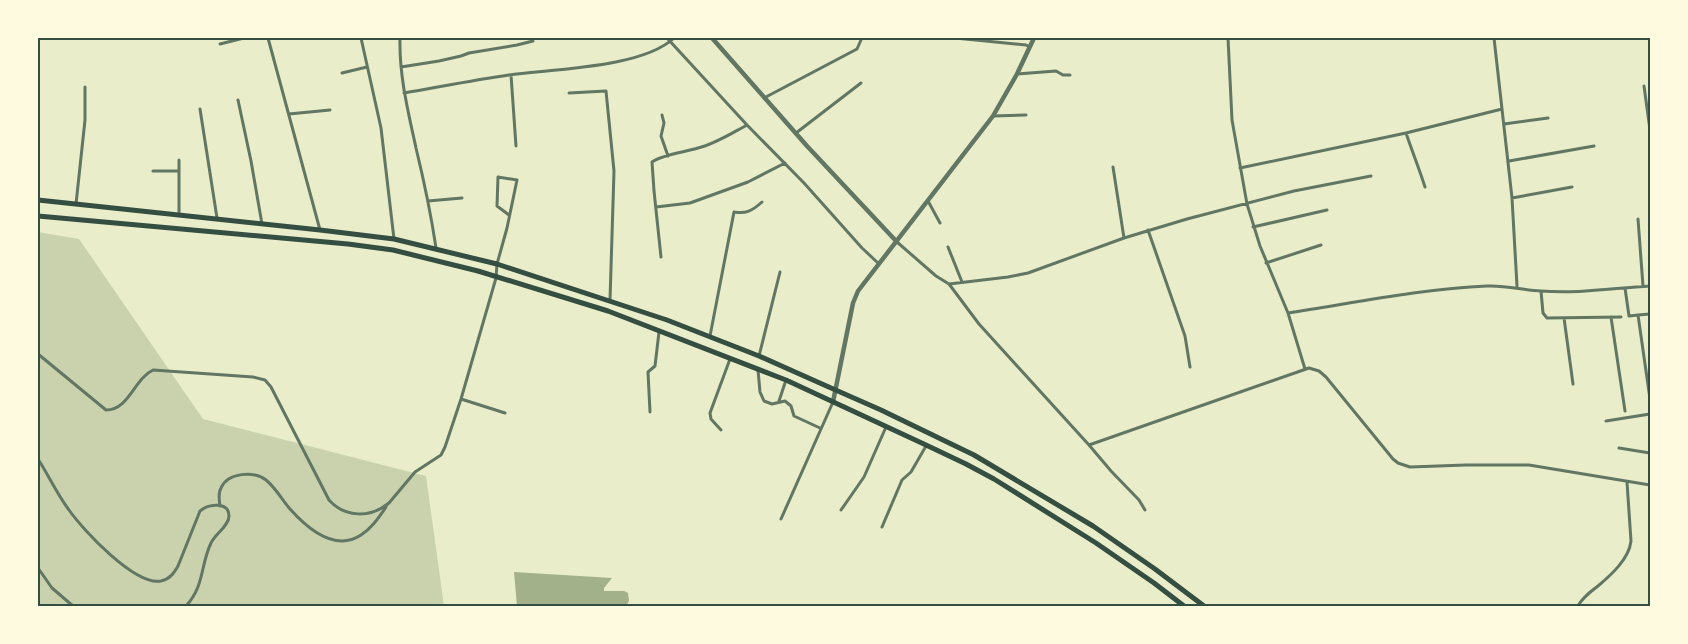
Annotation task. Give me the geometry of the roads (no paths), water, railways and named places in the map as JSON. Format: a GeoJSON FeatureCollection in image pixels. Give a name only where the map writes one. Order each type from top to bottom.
{"type":"FeatureCollection","features":[{"type":"Feature","properties":{"kind":"main road"},"geometry":{"type":"LineString","coordinates":[[38,200],[394,239],[497,264],[610,300],[759,356],[881,410],[974,455],[1102,532],[1204,606]]}},
{"type":"Feature","properties":{"kind":"main road"},"geometry":{"type":"LineString","coordinates":[[38,216],[393,250],[478,271],[608,311],[758,368],[886,425],[966,464],[1106,549],[1184,606]]}},
{"type":"Feature","properties":{"kind":"street"},"geometry":{"type":"LineString","coordinates":[[220,45],[244,38]]}},
{"type":"Feature","properties":{"kind":"street"},"geometry":{"type":"LineString","coordinates":[[268,38],[320,230]]}},
{"type":"Feature","properties":{"kind":"street"},"geometry":{"type":"LineString","coordinates":[[361,38],[381,128],[394,239]]}},
{"type":"Feature","properties":{"kind":"street"},"geometry":{"type":"LineString","coordinates":[[400,38],[404,93],[436,248]]}},
{"type":"Feature","properties":{"kind":"street"},"geometry":{"type":"LineString","coordinates":[[404,93],[511,75],[624,60],[642,55],[674,38]]}},
{"type":"Feature","properties":{"kind":"street"},"geometry":{"type":"LineString","coordinates":[[712,38],[795,134],[897,242],[936,276],[949,284],[979,324],[1139,500],[1145,510]]}},
{"type":"Feature","properties":{"kind":"street"},"geometry":{"type":"LineString","coordinates":[[763,98],[857,49],[861,38]]}},
{"type":"Feature","properties":{"kind":"street"},"geometry":{"type":"LineString","coordinates":[[955,38],[1030,47]]}},
{"type":"Feature","properties":{"kind":"street"},"geometry":{"type":"LineString","coordinates":[[781,519],[833,402],[856,294],[993,116],[1034,38]]}},
{"type":"Feature","properties":{"kind":"street"},"geometry":{"type":"LineString","coordinates":[[1228,38],[1232,120],[1246,204],[1266,263],[1288,314],[1305,369]]}},
{"type":"Feature","properties":{"kind":"street"},"geometry":{"type":"LineString","coordinates":[[1494,38],[1509,161],[1517,287]]}},
{"type":"Feature","properties":{"kind":"street"},"geometry":{"type":"LineString","coordinates":[[669,39],[878,263]]}},
{"type":"Feature","properties":{"kind":"street"},"geometry":{"type":"LineString","coordinates":[[401,67],[533,40]]}},
{"type":"Feature","properties":{"kind":"street"},"geometry":{"type":"LineString","coordinates":[[342,73],[367,67]]}},
{"type":"Feature","properties":{"kind":"street"},"geometry":{"type":"LineString","coordinates":[[1017,74],[1056,71],[1063,75],[1070,75]]}},
{"type":"Feature","properties":{"kind":"street"},"geometry":{"type":"LineString","coordinates":[[511,75],[516,146]]}},
{"type":"Feature","properties":{"kind":"street"},"geometry":{"type":"LineString","coordinates":[[795,134],[861,82]]}},
{"type":"Feature","properties":{"kind":"street"},"geometry":{"type":"LineString","coordinates":[[1644,86],[1650,130]]}},
{"type":"Feature","properties":{"kind":"street"},"geometry":{"type":"LineString","coordinates":[[75,204],[85,120],[85,87]]}},
{"type":"Feature","properties":{"kind":"street"},"geometry":{"type":"LineString","coordinates":[[569,93],[606,91],[614,171],[610,300]]}},
{"type":"Feature","properties":{"kind":"street"},"geometry":{"type":"LineString","coordinates":[[238,100],[262,224]]}},
{"type":"Feature","properties":{"kind":"street"},"geometry":{"type":"LineString","coordinates":[[200,109],[217,220]]}},
{"type":"Feature","properties":{"kind":"street"},"geometry":{"type":"LineString","coordinates":[[289,114],[330,110]]}},
{"type":"Feature","properties":{"kind":"street"},"geometry":{"type":"LineString","coordinates":[[1240,168],[1502,110]]}},
{"type":"Feature","properties":{"kind":"street"},"geometry":{"type":"LineString","coordinates":[[662,115],[664,123],[661,136],[668,156]]}},
{"type":"Feature","properties":{"kind":"street"},"geometry":{"type":"LineString","coordinates":[[993,116],[1026,116]]}},
{"type":"Feature","properties":{"kind":"street"},"geometry":{"type":"LineString","coordinates":[[1504,124],[1548,118]]}},
{"type":"Feature","properties":{"kind":"street"},"geometry":{"type":"LineString","coordinates":[[661,257],[652,163],[657,159],[685,150],[703,147],[747,125]]}},
{"type":"Feature","properties":{"kind":"street"},"geometry":{"type":"LineString","coordinates":[[1406,132],[1425,187]]}},
{"type":"Feature","properties":{"kind":"street"},"geometry":{"type":"LineString","coordinates":[[1509,161],[1594,146]]}},
{"type":"Feature","properties":{"kind":"street"},"geometry":{"type":"LineString","coordinates":[[179,160],[179,216]]}},
{"type":"Feature","properties":{"kind":"street"},"geometry":{"type":"LineString","coordinates":[[656,207],[690,202],[748,182],[784,162]]}},
{"type":"Feature","properties":{"kind":"street"},"geometry":{"type":"LineString","coordinates":[[1113,167],[1124,238]]}},
{"type":"Feature","properties":{"kind":"street"},"geometry":{"type":"LineString","coordinates":[[153,171],[179,171]]}},
{"type":"Feature","properties":{"kind":"street"},"geometry":{"type":"LineString","coordinates":[[949,284],[1028,273],[1148,230],[1294,191],[1371,176]]}},
{"type":"Feature","properties":{"kind":"street"},"geometry":{"type":"LineString","coordinates":[[220,506],[219,493],[226,481],[249,475],[268,482],[288,507],[311,529],[335,540],[354,539],[372,525],[415,472],[441,455],[461,399],[496,278],[497,264],[509,215],[517,180],[498,177],[497,206],[509,215]]}},
{"type":"Feature","properties":{"kind":"street"},"geometry":{"type":"LineString","coordinates":[[1512,198],[1572,187]]}},
{"type":"Feature","properties":{"kind":"street"},"geometry":{"type":"LineString","coordinates":[[428,201],[462,198]]}},
{"type":"Feature","properties":{"kind":"street"},"geometry":{"type":"LineString","coordinates":[[928,201],[940,223]]}},
{"type":"Feature","properties":{"kind":"street"},"geometry":{"type":"LineString","coordinates":[[710,336],[734,212],[744,213],[754,210],[762,202]]}},
{"type":"Feature","properties":{"kind":"street"},"geometry":{"type":"LineString","coordinates":[[1253,227],[1327,210]]}},
{"type":"Feature","properties":{"kind":"street"},"geometry":{"type":"LineString","coordinates":[[1638,219],[1643,286]]}},
{"type":"Feature","properties":{"kind":"street"},"geometry":{"type":"LineString","coordinates":[[1148,230],[1185,336],[1190,367]]}},
{"type":"Feature","properties":{"kind":"street"},"geometry":{"type":"LineString","coordinates":[[1266,263],[1321,245]]}},
{"type":"Feature","properties":{"kind":"street"},"geometry":{"type":"LineString","coordinates":[[948,247],[963,282]]}},
{"type":"Feature","properties":{"kind":"street"},"geometry":{"type":"LineString","coordinates":[[759,356],[780,272]]}},
{"type":"Feature","properties":{"kind":"street"},"geometry":{"type":"LineString","coordinates":[[1288,314],[1443,289],[1503,285],[1541,291],[1595,291],[1650,286]]}},
{"type":"Feature","properties":{"kind":"street"},"geometry":{"type":"LineString","coordinates":[[1625,288],[1629,316],[1650,314]]}},
{"type":"Feature","properties":{"kind":"street"},"geometry":{"type":"LineString","coordinates":[[1541,291],[1545,317],[1621,317]]}},
{"type":"Feature","properties":{"kind":"street"},"geometry":{"type":"LineString","coordinates":[[1638,315],[1650,399]]}},
{"type":"Feature","properties":{"kind":"street"},"geometry":{"type":"LineString","coordinates":[[1611,317],[1625,411]]}},
{"type":"Feature","properties":{"kind":"street"},"geometry":{"type":"LineString","coordinates":[[1564,318],[1573,384]]}},
{"type":"Feature","properties":{"kind":"street"},"geometry":{"type":"LineString","coordinates":[[650,412],[648,372],[655,366],[659,330]]}},
{"type":"Feature","properties":{"kind":"street"},"geometry":{"type":"LineString","coordinates":[[38,354],[106,410],[123,404],[142,377],[153,370],[265,380],[271,387],[334,506],[350,514],[359,514],[374,511],[389,503]]}},
{"type":"Feature","properties":{"kind":"street"},"geometry":{"type":"LineString","coordinates":[[722,430],[711,419],[710,413],[731,358]]}},
{"type":"Feature","properties":{"kind":"street"},"geometry":{"type":"LineString","coordinates":[[758,368],[762,399],[769,403],[787,402],[794,416],[820,428]]}},
{"type":"Feature","properties":{"kind":"street"},"geometry":{"type":"LineString","coordinates":[[1089,445],[1305,369],[1314,369],[1326,377],[1393,459],[1403,465],[1415,467],[1529,465],[1650,485]]}},
{"type":"Feature","properties":{"kind":"street"},"geometry":{"type":"LineString","coordinates":[[779,402],[786,380]]}},
{"type":"Feature","properties":{"kind":"street"},"geometry":{"type":"LineString","coordinates":[[461,399],[505,413]]}},
{"type":"Feature","properties":{"kind":"street"},"geometry":{"type":"LineString","coordinates":[[1606,421],[1650,414]]}},
{"type":"Feature","properties":{"kind":"street"},"geometry":{"type":"LineString","coordinates":[[842,510],[864,477],[886,425]]}},
{"type":"Feature","properties":{"kind":"street"},"geometry":{"type":"LineString","coordinates":[[882,527],[902,480],[913,470],[926,445]]}},
{"type":"Feature","properties":{"kind":"street"},"geometry":{"type":"LineString","coordinates":[[1619,448],[1650,453]]}},
{"type":"Feature","properties":{"kind":"street"},"geometry":{"type":"LineString","coordinates":[[38,459],[69,511],[89,535],[111,556],[148,579],[160,581],[173,574],[205,506],[220,506],[228,511],[229,521],[211,543],[197,591],[186,606]]}},
{"type":"Feature","properties":{"kind":"street"},"geometry":{"type":"LineString","coordinates":[[1578,606],[1582,599],[1615,570],[1629,548],[1631,536],[1627,482]]}},
{"type":"Feature","properties":{"kind":"street"},"geometry":{"type":"LineString","coordinates":[[38,568],[52,588],[73,606]]}}]}
